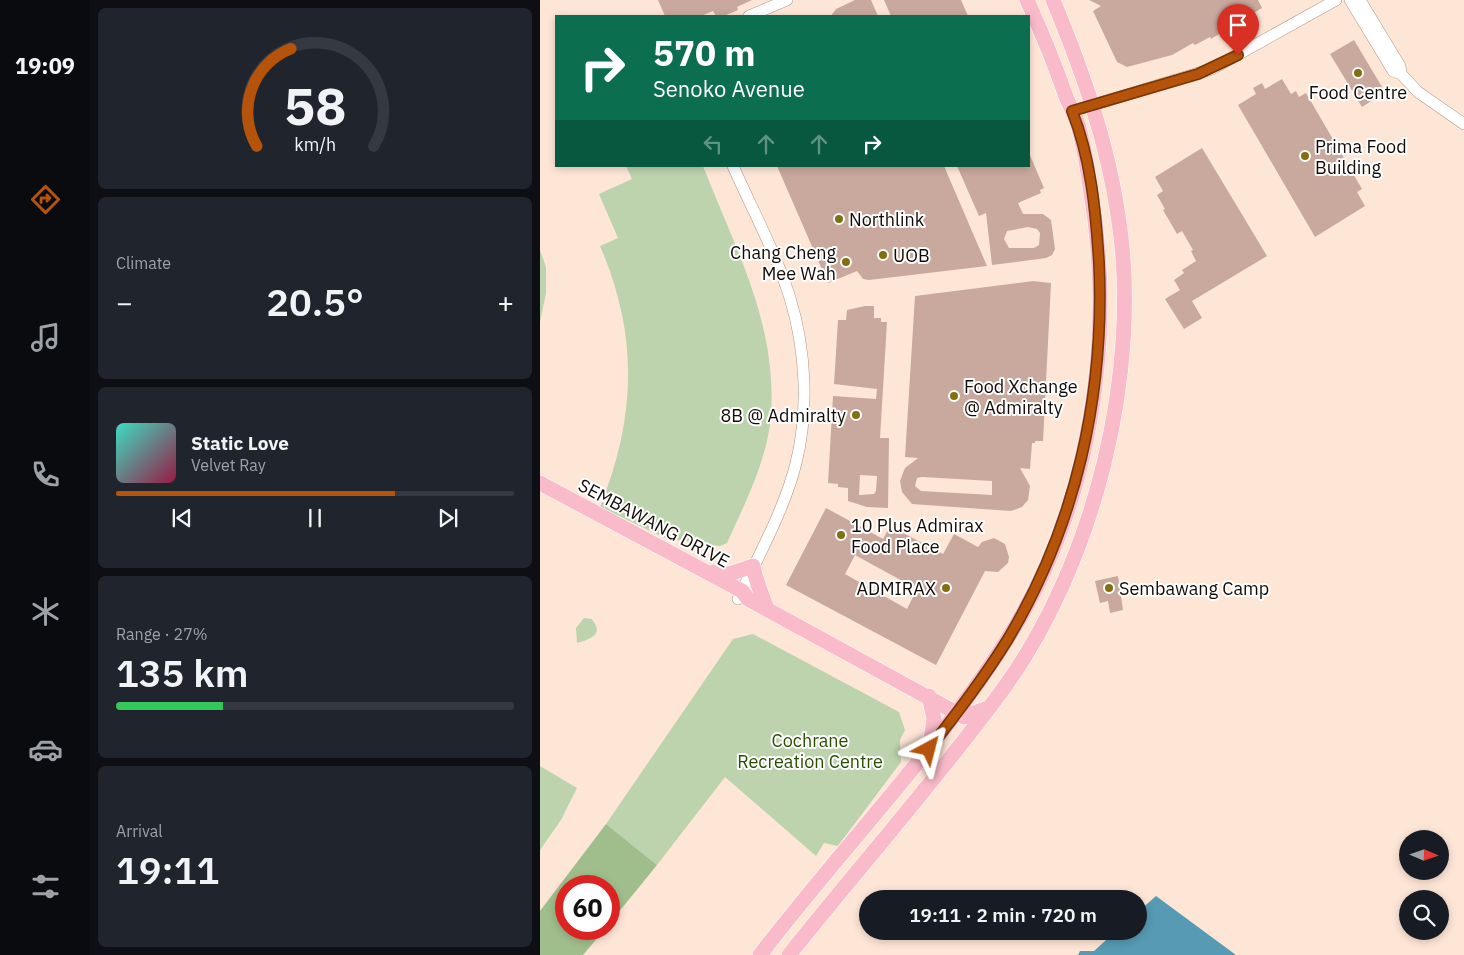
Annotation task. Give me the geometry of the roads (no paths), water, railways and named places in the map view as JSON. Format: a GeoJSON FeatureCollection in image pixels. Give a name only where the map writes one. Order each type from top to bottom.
{"type":"FeatureCollection","features":[{"type":"Feature","properties":{"kind":"main road"},"geometry":{"type":"LineString","coordinates":[[760,955],[929,749],[1003,646],[1031,596],[1062,523],[1086,442],[1098,351],[1100,280],[1094,208],[1085,157],[1072,111],[1049,46],[1027,0]]}},
{"type":"Feature","properties":{"kind":"main road"},"geometry":{"type":"LineString","coordinates":[[789,955],[988,707],[1022,659],[1053,604],[1079,544],[1094,503],[1116,405],[1123,318],[1122,249],[1112,180],[1094,106],[1053,0]]}},
{"type":"Feature","properties":{"kind":"main road","name":"SEMBAWANG DRIVE"},"geometry":{"type":"LineString","coordinates":[[540,483],[706,572],[742,596]]}},
{"type":"Feature","properties":{"kind":"main road","name":"SEMBAWANG DRIVE"},"geometry":{"type":"LineString","coordinates":[[540,494],[767,609],[956,712]]}},
{"type":"Feature","properties":{"kind":"main road"},"geometry":{"type":"LineString","coordinates":[[706,572],[729,574],[753,566],[756,582],[761,588],[767,609]]}},
{"type":"Feature","properties":{"kind":"main road"},"geometry":{"type":"LineString","coordinates":[[928,696],[934,719],[929,749]]}},
{"type":"Feature","properties":{"kind":"main road"},"geometry":{"type":"LineString","coordinates":[[956,712],[964,717],[988,707]]}},
{"type":"Feature","properties":{"kind":"street"},"geometry":{"type":"LineString","coordinates":[[751,15],[786,0]]}},
{"type":"Feature","properties":{"kind":"street"},"geometry":{"type":"LineString","coordinates":[[1072,111],[1094,106],[1212,69],[1336,0]]}},
{"type":"Feature","properties":{"kind":"street"},"geometry":{"type":"LineString","coordinates":[[1350,0],[1393,71],[1401,74],[1418,92],[1464,124]]}},
{"type":"Feature","properties":{"kind":"street"},"geometry":{"type":"LineString","coordinates":[[1360,0],[1400,66],[1401,74]]}},
{"type":"Feature","properties":{"kind":"street"},"geometry":{"type":"LineString","coordinates":[[733,167],[790,298],[802,363],[802,415],[795,464],[780,507],[753,566],[742,596]]}},
{"type":"Feature","properties":{"kind":"water"},"geometry":{"type":"Polygon","coordinates":[[[1156,896],[1236,955],[1078,955],[1080,951],[1094,951],[1106,940],[1147,940],[1147,904],[1156,896]]]}},
{"type":"Feature","properties":{"kind":"place","name":"Food Centre"},"geometry":{"type":"Point","coordinates":[1358,73]}},
{"type":"Feature","properties":{"kind":"place","name":"Prima Food Building"},"geometry":{"type":"Point","coordinates":[1305,156]}},
{"type":"Feature","properties":{"kind":"place","name":"Northlink"},"geometry":{"type":"Point","coordinates":[839,219]}},
{"type":"Feature","properties":{"kind":"place","name":"UOB"},"geometry":{"type":"Point","coordinates":[883,255]}},
{"type":"Feature","properties":{"kind":"place","name":"Chang Cheng Mee Wah"},"geometry":{"type":"Point","coordinates":[846,262]}},
{"type":"Feature","properties":{"kind":"place","name":"Food Xchange @ Admiralty"},"geometry":{"type":"Point","coordinates":[954,396]}},
{"type":"Feature","properties":{"kind":"place","name":"8B @ Admiralty"},"geometry":{"type":"Point","coordinates":[856,415]}},
{"type":"Feature","properties":{"kind":"place","name":"10 Plus Admirax Food Place"},"geometry":{"type":"Point","coordinates":[841,535]}},
{"type":"Feature","properties":{"kind":"place","name":"ADMIRAX"},"geometry":{"type":"Point","coordinates":[946,588]}},
{"type":"Feature","properties":{"kind":"place","name":"Sembawang Camp"},"geometry":{"type":"Point","coordinates":[1109,588]}},
{"type":"Feature","properties":{"kind":"park label","name":"Cochrane Recreation Centre"},"geometry":{"type":"Point","coordinates":[810,750]}}]}
